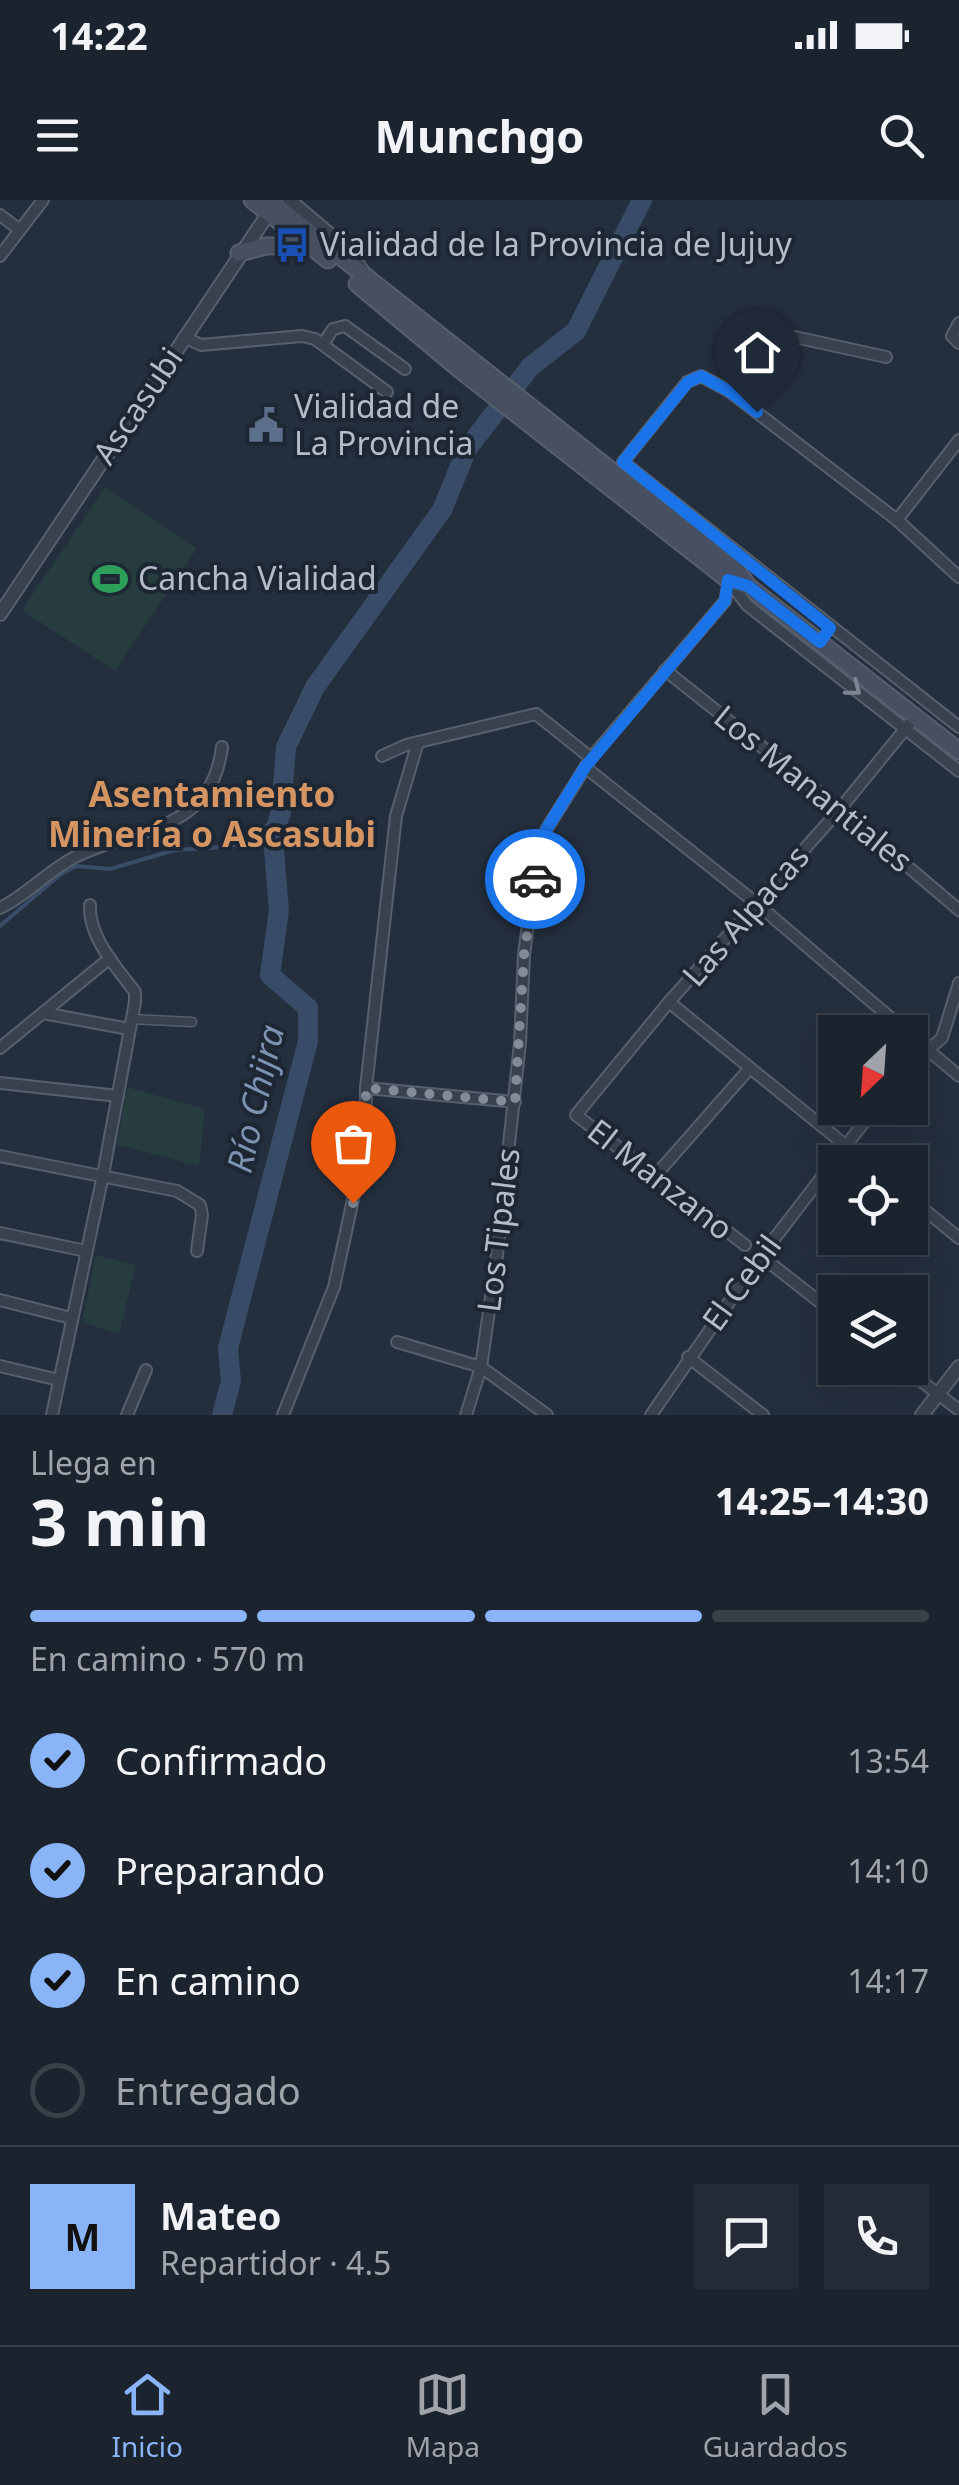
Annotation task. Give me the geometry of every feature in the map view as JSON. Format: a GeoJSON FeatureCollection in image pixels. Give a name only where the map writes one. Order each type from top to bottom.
{"type":"FeatureCollection","features":[{"type":"Feature","properties":{"kind":"main road"},"geometry":{"type":"LineString","coordinates":[[252,200],[276,203],[463,364]]}},
{"type":"Feature","properties":{"kind":"main road"},"geometry":{"type":"LineString","coordinates":[[276,203],[310,246],[463,364],[613,472],[732,575],[820,642],[910,723],[959,751]]}},
{"type":"Feature","properties":{"kind":"main road"},"geometry":{"type":"LineString","coordinates":[[239,253],[266,246],[310,246]]}},
{"type":"Feature","properties":{"kind":"street"},"geometry":{"type":"LineString","coordinates":[[0,256],[43,200]]}},
{"type":"Feature","properties":{"kind":"street","name":"Ascasubi"},"geometry":{"type":"LineString","coordinates":[[0,614],[276,203]]}},
{"type":"Feature","properties":{"kind":"street"},"geometry":{"type":"LineString","coordinates":[[0,215],[20,230]]}},
{"type":"Feature","properties":{"kind":"street"},"geometry":{"type":"LineString","coordinates":[[323,344],[333,329],[344,326],[405,369]]}},
{"type":"Feature","properties":{"kind":"street"},"geometry":{"type":"LineString","coordinates":[[956,326],[952,336],[959,343]]}},
{"type":"Feature","properties":{"kind":"street"},"geometry":{"type":"LineString","coordinates":[[729,391],[772,338],[782,334],[886,357]]}},
{"type":"Feature","properties":{"kind":"street"},"geometry":{"type":"LineString","coordinates":[[184,337],[201,346],[302,336],[323,344],[387,392]]}},
{"type":"Feature","properties":{"kind":"street"},"geometry":{"type":"LineString","coordinates":[[959,577],[897,520],[729,391],[701,376],[688,382],[613,472],[959,726]]}},
{"type":"Feature","properties":{"kind":"street"},"geometry":{"type":"LineString","coordinates":[[897,520],[959,440]]}},
{"type":"Feature","properties":{"kind":"street"},"geometry":{"type":"LineString","coordinates":[[732,575],[747,605],[910,723],[959,772]]}},
{"type":"Feature","properties":{"kind":"street","name":"Los Tipales"},"geometry":{"type":"LineString","coordinates":[[466,1415],[481,1367],[515,1102],[524,955],[540,848],[552,816],[588,762],[725,601],[732,575]]}},
{"type":"Feature","properties":{"kind":"street"},"geometry":{"type":"LineString","coordinates":[[820,642],[830,628]]}},
{"type":"Feature","properties":{"kind":"street","name":"Los Manantiales"},"geometry":{"type":"LineString","coordinates":[[665,670],[959,910]]}},
{"type":"Feature","properties":{"kind":"street"},"geometry":{"type":"LineString","coordinates":[[382,756],[418,742],[536,714],[886,1015]]}},
{"type":"Feature","properties":{"kind":"street","name":"Las Alpacas"},"geometry":{"type":"LineString","coordinates":[[576,1114],[910,723]]}},
{"type":"Feature","properties":{"kind":"street"},"geometry":{"type":"LineString","coordinates":[[283,1415],[341,1262],[365,1144],[366,1088],[396,816],[418,742]]}},
{"type":"Feature","properties":{"kind":"street"},"geometry":{"type":"LineString","coordinates":[[0,908],[24,896],[51,870],[78,856],[174,822],[198,805],[214,778],[222,747]]}},
{"type":"Feature","properties":{"kind":"street"},"geometry":{"type":"LineString","coordinates":[[52,1415],[103,1175],[135,992],[110,958],[90,916],[90,905]]}},
{"type":"Feature","properties":{"kind":"street"},"geometry":{"type":"LineString","coordinates":[[0,1048],[110,958]]}},
{"type":"Feature","properties":{"kind":"street"},"geometry":{"type":"LineString","coordinates":[[959,983],[942,1038],[928,1050],[959,1076]]}},
{"type":"Feature","properties":{"kind":"street"},"geometry":{"type":"LineString","coordinates":[[669,1002],[844,1145]]}},
{"type":"Feature","properties":{"kind":"street"},"geometry":{"type":"LineString","coordinates":[[43,1013],[130,1024],[192,1022]]}},
{"type":"Feature","properties":{"kind":"street"},"geometry":{"type":"LineString","coordinates":[[656,1176],[750,1068]]}},
{"type":"Feature","properties":{"kind":"street"},"geometry":{"type":"LineString","coordinates":[[0,1083],[118,1096]]}},
{"type":"Feature","properties":{"kind":"street"},"geometry":{"type":"LineString","coordinates":[[366,1088],[515,1102]]}},
{"type":"Feature","properties":{"kind":"street","name":"El Manzano"},"geometry":{"type":"LineString","coordinates":[[576,1114],[745,1245]]}},
{"type":"Feature","properties":{"kind":"street","name":"El Cebil"},"geometry":{"type":"LineString","coordinates":[[846,1145],[862,1125]]}},
{"type":"Feature","properties":{"kind":"street"},"geometry":{"type":"LineString","coordinates":[[0,1156],[177,1191],[200,1205],[197,1251]]}},
{"type":"Feature","properties":{"kind":"street","name":"El Cebil"},"geometry":{"type":"LineString","coordinates":[[651,1415],[688,1356],[818,1181]]}},
{"type":"Feature","properties":{"kind":"street"},"geometry":{"type":"LineString","coordinates":[[928,1213],[959,1238]]}},
{"type":"Feature","properties":{"kind":"street"},"geometry":{"type":"LineString","coordinates":[[0,1233],[86,1252]]}},
{"type":"Feature","properties":{"kind":"street","name":"El Manzano"},"geometry":{"type":"LineString","coordinates":[[761,1256],[818,1301]]}},
{"type":"Feature","properties":{"kind":"street"},"geometry":{"type":"LineString","coordinates":[[0,1300],[71,1318]]}},
{"type":"Feature","properties":{"kind":"street"},"geometry":{"type":"LineString","coordinates":[[396,1342],[481,1367],[546,1415]]}},
{"type":"Feature","properties":{"kind":"street"},"geometry":{"type":"LineString","coordinates":[[688,1356],[763,1415]]}},
{"type":"Feature","properties":{"kind":"street"},"geometry":{"type":"LineString","coordinates":[[0,1366],[59,1380]]}},
{"type":"Feature","properties":{"kind":"street"},"geometry":{"type":"LineString","coordinates":[[922,1415],[959,1367]]}},
{"type":"Feature","properties":{"kind":"street"},"geometry":{"type":"LineString","coordinates":[[128,1415],[146,1370]]}},
{"type":"Feature","properties":{"kind":"street"},"geometry":{"type":"LineString","coordinates":[[926,1385],[959,1410]]}},
{"type":"Feature","properties":{"kind":"green space","name":"Cancha Vialidad"},"geometry":{"type":"Polygon","coordinates":[[[105,487],[197,548],[115,671],[22,610],[105,487]]]}},
{"type":"Feature","properties":{"kind":"green space"},"geometry":{"type":"Polygon","coordinates":[[[127,1087],[205,1109],[199,1166],[117,1145],[127,1087]]]}},
{"type":"Feature","properties":{"kind":"green space"},"geometry":{"type":"Polygon","coordinates":[[[96,1255],[136,1265],[119,1334],[82,1322],[96,1255]]]}},
{"type":"Feature","properties":{"kind":"waterway","name":"Río Chijra"},"geometry":{"type":"LineString","coordinates":[[222,1415],[231,1381],[228,1348],[308,1041],[308,1008],[270,975],[279,910],[273,838],[281,812],[286,747],[315,687],[442,510],[467,449],[530,367],[576,331],[642,200]]}},
{"type":"Feature","properties":{"kind":"waterway"},"geometry":{"type":"LineString","coordinates":[[0,926],[61,874],[76,866],[110,869],[175,850],[251,841],[281,812]]}},
{"type":"Feature","properties":{"kind":"way so far"},"geometry":{"type":"LineString","coordinates":[[353,1203],[365,1144],[366,1088],[515,1102],[524,955],[535,879]]}},
{"type":"Feature","properties":{"kind":"place","name":"Vialidad de la Provincia de Jujuy"},"geometry":{"type":"Point","coordinates":[292,245]}},
{"type":"Feature","properties":{"kind":"place","name":"Vialidad de La Provincia"},"geometry":{"type":"Point","coordinates":[266,425]}},
{"type":"Feature","properties":{"kind":"place","name":"Cancha Vialidad"},"geometry":{"type":"Point","coordinates":[110,579]}},
{"type":"Feature","properties":{"kind":"district","name":"Asentamiento Minería o Ascasubi"},"geometry":{"type":"Point","coordinates":[212,815]}},
{"type":"Feature","properties":{"kind":"route"},"geometry":{"type":"LineString","coordinates":[[535,879],[540,848],[552,816],[591,758],[725,601],[728,580],[748,586],[820,642],[830,628],[623,462],[688,382],[701,376],[757,412]]}}]}
